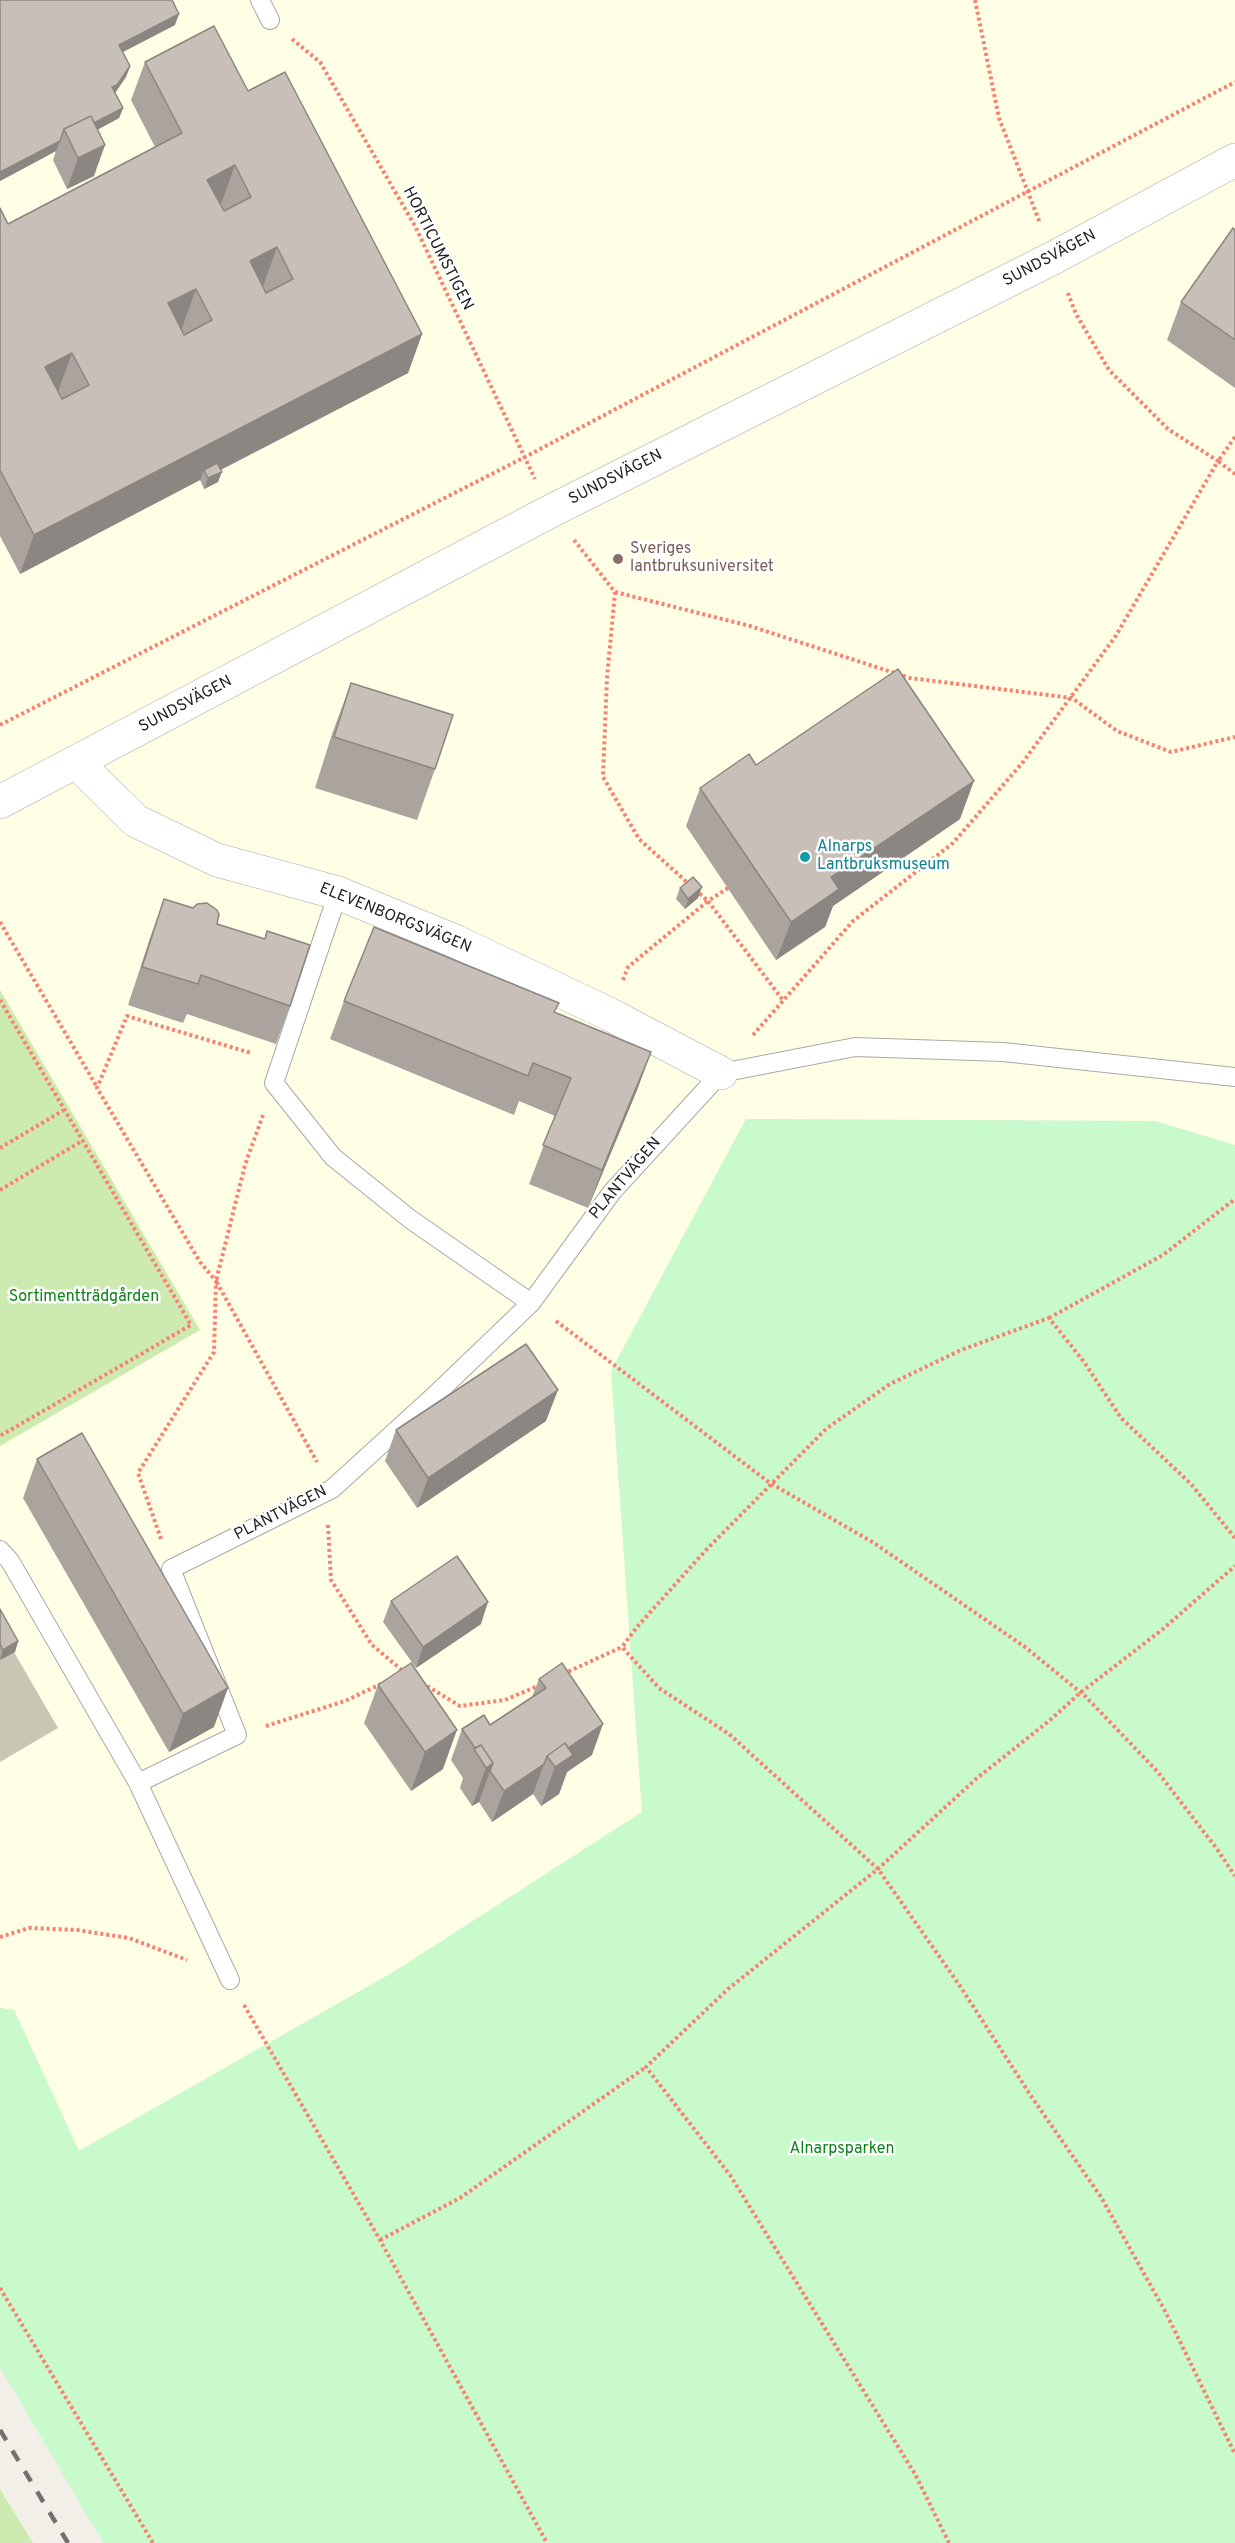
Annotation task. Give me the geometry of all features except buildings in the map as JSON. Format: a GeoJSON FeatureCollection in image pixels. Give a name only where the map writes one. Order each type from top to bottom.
{"type":"FeatureCollection","features":[{"type":"Feature","properties":{"kind":"street","name":"SUNDSVÄGEN"},"geometry":{"type":"LineString","coordinates":[[0,802],[551,511],[1054,257],[1235,160]]}},
{"type":"Feature","properties":{"kind":"street","name":"ELEVENBORGSVÄGEN"},"geometry":{"type":"LineString","coordinates":[[77,763],[136,821],[217,860],[338,893],[457,942],[609,1014],[721,1073]]}},
{"type":"Feature","properties":{"kind":"lane"},"geometry":{"type":"LineString","coordinates":[[260,0],[270,20]]}},
{"type":"Feature","properties":{"kind":"lane"},"geometry":{"type":"LineString","coordinates":[[338,893],[274,1083],[333,1157],[410,1219],[531,1303]]}},
{"type":"Feature","properties":{"kind":"lane"},"geometry":{"type":"LineString","coordinates":[[721,1073],[855,1047],[1003,1052],[1235,1077]]}},
{"type":"Feature","properties":{"kind":"lane","name":"PLANTVÄGEN"},"geometry":{"type":"LineString","coordinates":[[171,1569],[332,1489],[531,1303],[612,1192],[721,1073]]}},
{"type":"Feature","properties":{"kind":"lane"},"geometry":{"type":"LineString","coordinates":[[0,1550],[10,1561],[138,1783],[230,1980]]}},
{"type":"Feature","properties":{"kind":"lane"},"geometry":{"type":"LineString","coordinates":[[138,1783],[237,1736],[171,1569]]}},
{"type":"Feature","properties":{"kind":"path"},"geometry":{"type":"LineString","coordinates":[[975,0],[999,118],[1026,192],[1076,314],[1110,370],[1168,429],[1235,474]]}},
{"type":"Feature","properties":{"kind":"path","name":"HORTICUMSTIGEN"},"geometry":{"type":"LineString","coordinates":[[270,20],[320,62],[415,226],[551,511],[615,592]]}},
{"type":"Feature","properties":{"kind":"path"},"geometry":{"type":"LineString","coordinates":[[0,725],[525,457],[1235,82]]}},
{"type":"Feature","properties":{"kind":"path"},"geometry":{"type":"LineString","coordinates":[[721,1073],[782,999],[853,921],[953,843],[1023,762],[1115,637],[1218,461],[1235,437]]}},
{"type":"Feature","properties":{"kind":"path"},"geometry":{"type":"LineString","coordinates":[[782,999],[708,901],[639,839],[603,777],[607,678],[615,592],[750,626],[910,678],[1072,698],[1118,731],[1170,752],[1235,737]]}},
{"type":"Feature","properties":{"kind":"path"},"geometry":{"type":"LineString","coordinates":[[609,1014],[628,967],[708,901],[728,888]]}},
{"type":"Feature","properties":{"kind":"path"},"geometry":{"type":"LineString","coordinates":[[0,922],[200,1262],[216,1281],[214,1352],[138,1473],[171,1569]]}},
{"type":"Feature","properties":{"kind":"path"},"geometry":{"type":"LineString","coordinates":[[0,1000],[190,1325],[0,1436]]}},
{"type":"Feature","properties":{"kind":"path"},"geometry":{"type":"LineString","coordinates":[[97,1088],[127,1016],[281,1062]]}},
{"type":"Feature","properties":{"kind":"path"},"geometry":{"type":"LineString","coordinates":[[0,1148],[64,1110]]}},
{"type":"Feature","properties":{"kind":"path"},"geometry":{"type":"LineString","coordinates":[[0,1190],[82,1141]]}},
{"type":"Feature","properties":{"kind":"path"},"geometry":{"type":"LineString","coordinates":[[1235,1199],[1163,1255],[1048,1318],[961,1350],[890,1384],[826,1429],[770,1483],[644,1619],[622,1647],[659,1688],[729,1734],[878,1869],[960,1986],[1101,2198],[1165,2311],[1235,2454]]}},
{"type":"Feature","properties":{"kind":"path"},"geometry":{"type":"LineString","coordinates":[[531,1303],[770,1483],[874,1543],[1025,1647],[1080,1693],[1157,1771],[1235,1876]]}},
{"type":"Feature","properties":{"kind":"path"},"geometry":{"type":"LineString","coordinates":[[1048,1318],[1084,1362],[1121,1418],[1191,1484],[1235,1538]]}},
{"type":"Feature","properties":{"kind":"path"},"geometry":{"type":"LineString","coordinates":[[380,2240],[460,2198],[646,2067],[728,1989],[878,1869],[976,1779],[1049,1721],[1080,1693],[1163,1629],[1235,1566]]}},
{"type":"Feature","properties":{"kind":"path"},"geometry":{"type":"LineString","coordinates":[[394,1677],[404,1672]]}},
{"type":"Feature","properties":{"kind":"path"},"geometry":{"type":"LineString","coordinates":[[237,1736],[345,1701],[385,1682]]}},
{"type":"Feature","properties":{"kind":"path"},"geometry":{"type":"LineString","coordinates":[[0,1937],[29,1929],[77,1930],[129,1938],[176,1955],[230,1980],[380,2240],[547,2543]]}},
{"type":"Feature","properties":{"kind":"path"},"geometry":{"type":"LineString","coordinates":[[646,2067],[730,2175],[915,2474],[949,2543]]}},
{"type":"Feature","properties":{"kind":"path"},"geometry":{"type":"LineString","coordinates":[[0,2288],[153,2543]]}},
{"type":"Feature","properties":{"kind":"shaded area","name":"Sveriges lantbruksuniversitet"},"geometry":{"type":"Polygon","coordinates":[[[0,0],[1235,0],[1235,1145],[1155,1121],[746,1119],[611,1371],[642,1812],[395,1971],[79,2151],[14,2010],[0,2008],[0,0]]]}},
{"type":"Feature","properties":{"kind":"shaded area"},"geometry":{"type":"Polygon","coordinates":[[[0,1628],[58,1728],[0,1762],[0,1628]]]}},
{"type":"Feature","properties":{"kind":"green space","name":"Sortimentträdgården"},"geometry":{"type":"Polygon","coordinates":[[[0,990],[200,1330],[0,1446],[0,990]]]}},
{"type":"Feature","properties":{"kind":"green space","name":"Alnarpsparken"},"geometry":{"type":"Polygon","coordinates":[[[746,1119],[1155,1121],[1235,1145],[1235,2543],[103,2543],[0,2367],[0,2008],[14,2010],[79,2151],[395,1971],[642,1812],[611,1371],[746,1119]]]}},
{"type":"Feature","properties":{"kind":"green space"},"geometry":{"type":"Polygon","coordinates":[[[0,2489],[33,2543],[0,2543],[0,2489]]]}},
{"type":"Feature","properties":{"kind":"railway"},"geometry":{"type":"LineString","coordinates":[[0,2430],[68,2543]]}},
{"type":"Feature","properties":{"kind":"place","name":"Sveriges lantbruksuniversitet"},"geometry":{"type":"Point","coordinates":[618,559]}},
{"type":"Feature","properties":{"kind":"place","name":"Alnarps Lantbruksmuseum"},"geometry":{"type":"Point","coordinates":[805,857]}}]}
